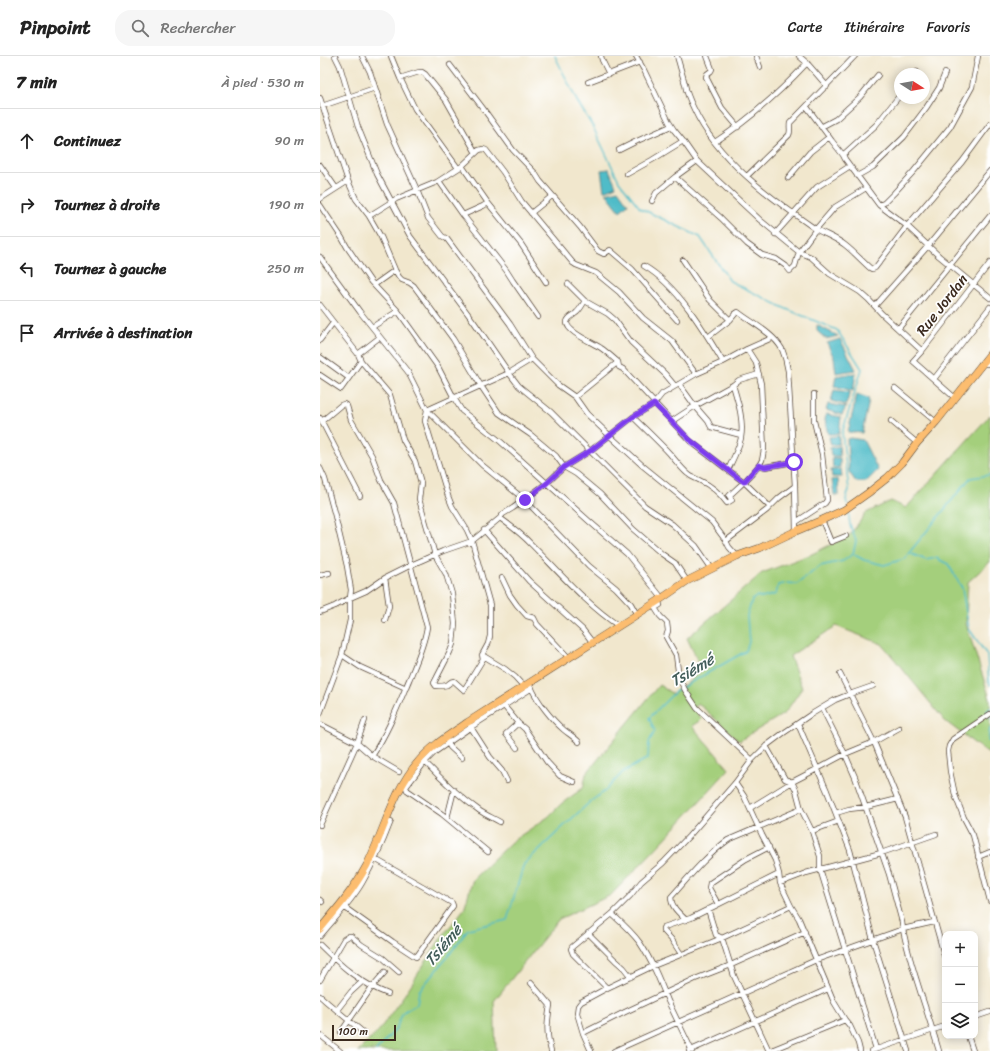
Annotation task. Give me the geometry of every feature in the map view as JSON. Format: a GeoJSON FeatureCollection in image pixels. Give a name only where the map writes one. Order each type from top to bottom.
{"type":"FeatureCollection","features":[{"type":"Feature","properties":{"kind":"main road"},"geometry":{"type":"LineString","coordinates":[[320,929],[350,891],[366,866],[397,795],[407,777],[423,756],[687,581],[737,556],[760,548],[852,505],[887,478],[902,463],[990,354]]}},
{"type":"Feature","properties":{"kind":"street"},"geometry":{"type":"LineString","coordinates":[[335,56],[340,66],[358,127],[377,174],[391,202],[410,236],[474,322],[509,373],[519,386],[551,412],[646,506],[672,524],[696,546],[712,569]]}},
{"type":"Feature","properties":{"kind":"street"},"geometry":{"type":"LineString","coordinates":[[362,56],[370,72],[387,124],[428,218],[442,236],[447,239],[510,324],[532,359],[558,385],[575,397],[587,414],[643,466],[712,522],[726,541],[729,548],[737,556]]}},
{"type":"Feature","properties":{"kind":"street"},"geometry":{"type":"LineString","coordinates":[[391,56],[415,109],[521,244],[546,282]]}},
{"type":"Feature","properties":{"kind":"street"},"geometry":{"type":"LineString","coordinates":[[601,56],[610,74]]}},
{"type":"Feature","properties":{"kind":"street"},"geometry":{"type":"LineString","coordinates":[[636,56],[671,126],[683,140],[697,161],[775,234],[799,252],[811,257],[830,274],[860,292],[922,351]]}},
{"type":"Feature","properties":{"kind":"street"},"geometry":{"type":"LineString","coordinates":[[677,56],[690,100],[698,118],[707,133],[726,157],[759,187],[794,214],[816,229],[845,245],[872,269],[875,268],[907,226],[962,162],[990,124]]}},
{"type":"Feature","properties":{"kind":"street"},"geometry":{"type":"LineString","coordinates":[[707,56],[712,69],[706,77],[722,108],[738,127]]}},
{"type":"Feature","properties":{"kind":"street"},"geometry":{"type":"LineString","coordinates":[[756,56],[760,67]]}},
{"type":"Feature","properties":{"kind":"street"},"geometry":{"type":"LineString","coordinates":[[799,56],[827,86]]}},
{"type":"Feature","properties":{"kind":"street"},"geometry":{"type":"LineString","coordinates":[[746,176],[789,136],[790,123],[855,56]]}},
{"type":"Feature","properties":{"kind":"street"},"geometry":{"type":"LineString","coordinates":[[879,205],[884,203],[894,193],[950,127],[972,86],[978,56]]}},
{"type":"Feature","properties":{"kind":"street"},"geometry":{"type":"LineString","coordinates":[[588,82],[640,62]]}},
{"type":"Feature","properties":{"kind":"street"},"geometry":{"type":"LineString","coordinates":[[715,142],[738,127],[761,108],[792,80],[807,63]]}},
{"type":"Feature","properties":{"kind":"street"},"geometry":{"type":"LineString","coordinates":[[450,65],[513,150],[580,227],[598,251],[604,254],[610,250],[632,269],[677,320]]}},
{"type":"Feature","properties":{"kind":"street"},"geometry":{"type":"LineString","coordinates":[[400,78],[419,72],[425,74],[446,100],[476,153]]}},
{"type":"Feature","properties":{"kind":"street"},"geometry":{"type":"LineString","coordinates":[[857,176],[873,167],[904,137],[939,88],[945,73]]}},
{"type":"Feature","properties":{"kind":"street"},"geometry":{"type":"LineString","coordinates":[[821,127],[836,119],[855,102],[878,76]]}},
{"type":"Feature","properties":{"kind":"street"},"geometry":{"type":"LineString","coordinates":[[321,106],[375,88]]}},
{"type":"Feature","properties":{"kind":"street"},"geometry":{"type":"LineString","coordinates":[[320,98],[321,106],[348,181],[356,199],[369,216],[381,237],[395,270],[402,280],[414,286],[453,339],[499,413],[531,435],[556,456],[564,467],[576,474],[600,494],[633,529],[675,563],[687,581]]}},
{"type":"Feature","properties":{"kind":"street"},"geometry":{"type":"LineString","coordinates":[[843,155],[876,125],[894,102]]}},
{"type":"Feature","properties":{"kind":"street"},"geometry":{"type":"LineString","coordinates":[[807,107],[879,205],[907,226],[928,246],[990,298]]}},
{"type":"Feature","properties":{"kind":"street"},"geometry":{"type":"LineString","coordinates":[[620,150],[637,140],[671,126]]}},
{"type":"Feature","properties":{"kind":"street"},"geometry":{"type":"LineString","coordinates":[[788,178],[810,152],[829,137]]}},
{"type":"Feature","properties":{"kind":"street"},"geometry":{"type":"LineString","coordinates":[[627,174],[683,140]]}},
{"type":"Feature","properties":{"kind":"street"},"geometry":{"type":"LineString","coordinates":[[369,216],[391,202],[439,181],[460,167],[479,150],[486,150],[503,172],[522,202],[572,263],[599,275],[619,292],[643,318],[672,341],[696,374]]}},
{"type":"Feature","properties":{"kind":"street"},"geometry":{"type":"LineString","coordinates":[[652,201],[656,193],[697,161]]}},
{"type":"Feature","properties":{"kind":"street"},"geometry":{"type":"LineString","coordinates":[[320,165],[336,188]]}},
{"type":"Feature","properties":{"kind":"street"},"geometry":{"type":"LineString","coordinates":[[775,234],[817,187],[850,166]]}},
{"type":"Feature","properties":{"kind":"street"},"geometry":{"type":"LineString","coordinates":[[875,306],[928,246],[990,171]]}},
{"type":"Feature","properties":{"kind":"street"},"geometry":{"type":"LineString","coordinates":[[675,177],[721,218],[747,244],[762,255],[776,259],[786,266],[790,272],[795,266],[799,252],[835,207],[866,188]]}},
{"type":"Feature","properties":{"kind":"street"},"geometry":{"type":"LineString","coordinates":[[320,199],[348,181]]}},
{"type":"Feature","properties":{"kind":"street"},"geometry":{"type":"LineString","coordinates":[[439,181],[463,215],[506,270],[538,317]]}},
{"type":"Feature","properties":{"kind":"street"},"geometry":{"type":"LineString","coordinates":[[531,213],[552,196]]}},
{"type":"Feature","properties":{"kind":"street"},"geometry":{"type":"LineString","coordinates":[[463,215],[488,203]]}},
{"type":"Feature","properties":{"kind":"street"},"geometry":{"type":"LineString","coordinates":[[320,206],[374,285],[398,311],[438,366],[462,411],[501,442],[626,554],[660,600],[660,605],[655,608],[667,623],[668,631],[666,637],[676,655],[679,678],[685,690],[697,708],[752,760]]}},
{"type":"Feature","properties":{"kind":"street"},"geometry":{"type":"LineString","coordinates":[[898,329],[990,216]]}},
{"type":"Feature","properties":{"kind":"street"},"geometry":{"type":"LineString","coordinates":[[320,257],[360,312],[408,372],[427,410],[482,465],[525,500],[589,566],[616,588],[631,604],[637,614]]}},
{"type":"Feature","properties":{"kind":"street"},"geometry":{"type":"LineString","coordinates":[[683,260],[706,295],[730,320]]}},
{"type":"Feature","properties":{"kind":"street","name":"Rue Jordan"},"geometry":{"type":"LineString","coordinates":[[934,379],[913,361],[990,263]]}},
{"type":"Feature","properties":{"kind":"street"},"geometry":{"type":"LineString","coordinates":[[644,266],[652,271],[675,293],[708,337],[723,362]]}},
{"type":"Feature","properties":{"kind":"street"},"geometry":{"type":"LineString","coordinates":[[374,285],[395,270]]}},
{"type":"Feature","properties":{"kind":"street"},"geometry":{"type":"LineString","coordinates":[[568,284],[585,300],[615,320],[631,342],[677,385],[708,421],[711,428],[741,435]]}},
{"type":"Feature","properties":{"kind":"street"},"geometry":{"type":"LineString","coordinates":[[585,300],[577,313],[569,318],[567,322],[568,325],[578,335],[602,348],[618,362],[619,367],[623,369],[654,404],[690,440],[744,482],[770,507]]}},
{"type":"Feature","properties":{"kind":"street"},"geometry":{"type":"LineString","coordinates":[[320,305],[358,354],[361,361],[390,395],[403,440],[415,461],[421,483],[419,499],[435,555],[446,574],[452,594],[456,624],[453,644],[434,684],[436,686],[442,686],[454,681],[464,690],[483,659],[482,655],[488,644],[490,636],[490,605],[472,541],[448,496],[426,425],[425,417],[427,410]]}},
{"type":"Feature","properties":{"kind":"street"},"geometry":{"type":"LineString","coordinates":[[955,398],[934,379],[990,307]]}},
{"type":"Feature","properties":{"kind":"street"},"geometry":{"type":"LineString","coordinates":[[372,327],[398,311]]}},
{"type":"Feature","properties":{"kind":"street"},"geometry":{"type":"LineString","coordinates":[[708,337],[738,312],[762,329],[779,344],[782,349],[787,364],[794,462],[796,531]]}},
{"type":"Feature","properties":{"kind":"street"},"geometry":{"type":"LineString","coordinates":[[320,340],[333,323]]}},
{"type":"Feature","properties":{"kind":"street"},"geometry":{"type":"LineString","coordinates":[[358,354],[380,337]]}},
{"type":"Feature","properties":{"kind":"street"},"geometry":{"type":"LineString","coordinates":[[320,612],[366,591],[385,578],[411,565],[472,541],[503,514],[525,500],[547,483],[564,467],[590,451],[633,417],[654,404],[662,394],[696,374],[772,338]]}},
{"type":"Feature","properties":{"kind":"street"},"geometry":{"type":"LineString","coordinates":[[633,417],[689,475],[709,485],[723,497],[727,503],[732,500],[729,496],[759,465],[764,450],[761,384],[756,363],[747,349]]}},
{"type":"Feature","properties":{"kind":"street"},"geometry":{"type":"LineString","coordinates":[[320,357],[349,378]]}},
{"type":"Feature","properties":{"kind":"street"},"geometry":{"type":"LineString","coordinates":[[427,410],[509,373],[532,359]]}},
{"type":"Feature","properties":{"kind":"street"},"geometry":{"type":"LineString","coordinates":[[320,375],[341,389],[361,361]]}},
{"type":"Feature","properties":{"kind":"street"},"geometry":{"type":"LineString","coordinates":[[981,364],[988,364],[990,361]]}},
{"type":"Feature","properties":{"kind":"street"},"geometry":{"type":"LineString","coordinates":[[575,397],[618,362]]}},
{"type":"Feature","properties":{"kind":"street"},"geometry":{"type":"LineString","coordinates":[[672,421],[739,380],[759,374]]}},
{"type":"Feature","properties":{"kind":"street"},"geometry":{"type":"LineString","coordinates":[[728,470],[741,439],[742,421],[733,385]]}},
{"type":"Feature","properties":{"kind":"street"},"geometry":{"type":"LineString","coordinates":[[895,388],[936,422]]}},
{"type":"Feature","properties":{"kind":"street"},"geometry":{"type":"LineString","coordinates":[[796,522],[825,503],[826,500],[822,454],[814,421],[814,394]]}},
{"type":"Feature","properties":{"kind":"street"},"geometry":{"type":"LineString","coordinates":[[360,496],[321,419],[344,404],[372,456],[381,480],[394,503],[427,627],[425,640],[406,688],[387,731],[372,756]]}},
{"type":"Feature","properties":{"kind":"street"},"geometry":{"type":"LineString","coordinates":[[891,421],[917,443]]}},
{"type":"Feature","properties":{"kind":"street"},"geometry":{"type":"LineString","coordinates":[[759,465],[765,467],[794,462]]}},
{"type":"Feature","properties":{"kind":"street"},"geometry":{"type":"LineString","coordinates":[[320,468],[322,480],[335,516],[351,590],[350,620],[342,655],[320,714]]}},
{"type":"Feature","properties":{"kind":"street"},"geometry":{"type":"LineString","coordinates":[[726,541],[795,486]]}},
{"type":"Feature","properties":{"kind":"street"},"geometry":{"type":"LineString","coordinates":[[500,518],[531,543],[582,596],[619,626]]}},
{"type":"Feature","properties":{"kind":"street"},"geometry":{"type":"LineString","coordinates":[[822,520],[831,542],[846,536]]}},
{"type":"Feature","properties":{"kind":"street"},"geometry":{"type":"LineString","coordinates":[[484,530],[528,581],[582,630],[593,643]]}},
{"type":"Feature","properties":{"kind":"street"},"geometry":{"type":"LineString","coordinates":[[320,575],[329,573]]}},
{"type":"Feature","properties":{"kind":"street"},"geometry":{"type":"LineString","coordinates":[[385,578],[389,606],[385,620]]}},
{"type":"Feature","properties":{"kind":"street"},"geometry":{"type":"LineString","coordinates":[[502,578],[510,595],[517,605],[527,616],[534,618],[536,624],[569,658]]}},
{"type":"Feature","properties":{"kind":"street"},"geometry":{"type":"LineString","coordinates":[[342,655],[360,667],[406,688]]}},
{"type":"Feature","properties":{"kind":"street"},"geometry":{"type":"LineString","coordinates":[[482,655],[505,669],[528,686],[563,730],[579,742]]}},
{"type":"Feature","properties":{"kind":"street"},"geometry":{"type":"LineString","coordinates":[[840,674],[874,742],[905,817],[942,948]]}},
{"type":"Feature","properties":{"kind":"street"},"geometry":{"type":"LineString","coordinates":[[507,781],[502,771],[490,757],[470,725],[504,706],[528,686]]}},
{"type":"Feature","properties":{"kind":"street"},"geometry":{"type":"LineString","coordinates":[[607,988],[572,952],[572,946],[612,914],[630,896],[641,882],[663,863],[689,836],[735,783],[752,760],[766,746],[835,700],[873,686]]}},
{"type":"Feature","properties":{"kind":"street"},"geometry":{"type":"LineString","coordinates":[[504,706],[525,729],[547,762],[560,776],[574,782]]}},
{"type":"Feature","properties":{"kind":"street"},"geometry":{"type":"LineString","coordinates":[[822,708],[845,754],[866,807],[889,874],[914,972],[939,1051]]}},
{"type":"Feature","properties":{"kind":"street"},"geometry":{"type":"LineString","coordinates":[[990,714],[953,739],[948,751],[955,795],[964,818],[973,835],[978,857],[988,883],[990,900]]}},
{"type":"Feature","properties":{"kind":"street"},"geometry":{"type":"LineString","coordinates":[[320,825],[357,743],[365,720]]}},
{"type":"Feature","properties":{"kind":"street"},"geometry":{"type":"LineString","coordinates":[[517,748],[506,734],[518,723]]}},
{"type":"Feature","properties":{"kind":"street"},"geometry":{"type":"LineString","coordinates":[[320,724],[357,743],[372,756],[399,772]]}},
{"type":"Feature","properties":{"kind":"street"},"geometry":{"type":"LineString","coordinates":[[798,724],[850,850],[873,940],[908,1051]]}},
{"type":"Feature","properties":{"kind":"street"},"geometry":{"type":"LineString","coordinates":[[750,808],[817,768],[874,742],[899,728]]}},
{"type":"Feature","properties":{"kind":"street"},"geometry":{"type":"LineString","coordinates":[[462,758],[450,747],[446,740],[425,762],[406,789],[447,818],[488,852]]}},
{"type":"Feature","properties":{"kind":"street"},"geometry":{"type":"LineString","coordinates":[[766,746],[785,779],[792,782],[796,790],[801,809],[812,830],[820,856],[820,869],[873,1050],[942,1027]]}},
{"type":"Feature","properties":{"kind":"street"},"geometry":{"type":"LineString","coordinates":[[425,762],[444,782],[481,812],[500,822]]}},
{"type":"Feature","properties":{"kind":"street"},"geometry":{"type":"LineString","coordinates":[[735,783],[744,796],[769,847],[775,860],[780,883],[805,932],[834,1002],[850,1026],[860,1051]]}},
{"type":"Feature","properties":{"kind":"street"},"geometry":{"type":"LineString","coordinates":[[447,818],[454,790]]}},
{"type":"Feature","properties":{"kind":"street"},"geometry":{"type":"LineString","coordinates":[[836,813],[898,799]]}},
{"type":"Feature","properties":{"kind":"street"},"geometry":{"type":"LineString","coordinates":[[686,920],[673,906],[670,898],[703,861],[720,846],[736,836],[801,809]]}},
{"type":"Feature","properties":{"kind":"street"},"geometry":{"type":"LineString","coordinates":[[320,936],[362,883],[375,859],[391,821]]}},
{"type":"Feature","properties":{"kind":"street"},"geometry":{"type":"LineString","coordinates":[[812,830],[839,821]]}},
{"type":"Feature","properties":{"kind":"street"},"geometry":{"type":"LineString","coordinates":[[780,883],[806,873],[881,853],[936,834]]}},
{"type":"Feature","properties":{"kind":"street"},"geometry":{"type":"LineString","coordinates":[[718,904],[709,888],[710,883],[746,859],[769,847]]}},
{"type":"Feature","properties":{"kind":"street"},"geometry":{"type":"LineString","coordinates":[[978,857],[990,852]]}},
{"type":"Feature","properties":{"kind":"street"},"geometry":{"type":"LineString","coordinates":[[344,906],[416,957],[432,937],[453,906],[452,903],[375,859]]}},
{"type":"Feature","properties":{"kind":"street"},"geometry":{"type":"LineString","coordinates":[[681,954],[663,928],[686,920],[779,874]]}},
{"type":"Feature","properties":{"kind":"street"},"geometry":{"type":"LineString","coordinates":[[591,1051],[583,1033],[577,1013],[578,1006],[581,1002],[653,966],[722,938],[791,906]]}},
{"type":"Feature","properties":{"kind":"street"},"geometry":{"type":"LineString","coordinates":[[708,909],[716,935],[722,938],[742,993],[769,1051],[845,1020]]}},
{"type":"Feature","properties":{"kind":"street"},"geometry":{"type":"LineString","coordinates":[[612,914],[630,930],[640,943],[653,966],[690,1051],[828,989]]}},
{"type":"Feature","properties":{"kind":"street"},"geometry":{"type":"LineString","coordinates":[[614,1051],[816,960],[903,929],[934,922]]}},
{"type":"Feature","properties":{"kind":"street"},"geometry":{"type":"LineString","coordinates":[[583,1033],[695,979],[731,965],[805,932]]}},
{"type":"Feature","properties":{"kind":"street"},"geometry":{"type":"LineString","coordinates":[[588,933],[624,968],[631,977]]}},
{"type":"Feature","properties":{"kind":"street"},"geometry":{"type":"LineString","coordinates":[[320,980],[348,936],[351,936],[383,958],[399,972]]}},
{"type":"Feature","properties":{"kind":"street"},"geometry":{"type":"LineString","coordinates":[[320,945],[362,982],[388,994]]}},
{"type":"Feature","properties":{"kind":"street"},"geometry":{"type":"LineString","coordinates":[[341,1032],[372,987],[385,972]]}},
{"type":"Feature","properties":{"kind":"street"},"geometry":{"type":"LineString","coordinates":[[337,1010],[362,982]]}},
{"type":"Feature","properties":{"kind":"street"},"geometry":{"type":"LineString","coordinates":[[531,983],[550,1005],[547,1024],[551,1051]]}},
{"type":"Feature","properties":{"kind":"street"},"geometry":{"type":"LineString","coordinates":[[321,998],[364,1033]]}},
{"type":"Feature","properties":{"kind":"street"},"geometry":{"type":"LineString","coordinates":[[978,1016],[990,1012]]}},
{"type":"Feature","properties":{"kind":"street"},"geometry":{"type":"LineString","coordinates":[[320,1035],[340,1051]]}},
{"type":"Feature","properties":{"kind":"street"},"geometry":{"type":"LineString","coordinates":[[969,1039],[973,1051]]}},
{"type":"Feature","properties":{"kind":"green space"},"geometry":{"type":"Polygon","coordinates":[[[990,415],[990,562],[968,582],[966,624],[990,699],[990,754],[945,721],[882,644],[836,626],[790,656],[802,688],[785,713],[739,741],[698,703],[694,709],[702,719],[692,726],[729,769],[611,895],[559,919],[494,1001],[496,1051],[358,1051],[377,1033],[405,994],[441,938],[464,909],[473,879],[511,842],[548,817],[561,804],[583,788],[586,774],[659,685],[673,694],[702,670],[687,638],[762,573],[812,554],[850,535],[866,513],[891,501],[906,508],[990,415]]]}},
{"type":"Feature","properties":{"kind":"water"},"geometry":{"type":"Polygon","coordinates":[[[609,169],[616,186],[604,191],[601,170],[609,169]]]}},
{"type":"Feature","properties":{"kind":"water"},"geometry":{"type":"Polygon","coordinates":[[[618,190],[628,204],[620,211],[606,193],[618,190]]]}},
{"type":"Feature","properties":{"kind":"water"},"geometry":{"type":"Polygon","coordinates":[[[817,325],[838,336],[826,339],[817,331],[817,325]]]}},
{"type":"Feature","properties":{"kind":"water"},"geometry":{"type":"Polygon","coordinates":[[[840,339],[856,370],[836,373],[834,358],[827,343],[840,339]]]}},
{"type":"Feature","properties":{"kind":"water"},"geometry":{"type":"Polygon","coordinates":[[[856,373],[853,391],[834,386],[836,376],[856,373]]]}},
{"type":"Feature","properties":{"kind":"water"},"geometry":{"type":"Polygon","coordinates":[[[834,390],[850,392],[846,405],[831,401],[834,390]]]}},
{"type":"Feature","properties":{"kind":"water"},"geometry":{"type":"Polygon","coordinates":[[[857,394],[868,398],[869,401],[862,433],[848,432],[857,394]]]}},
{"type":"Feature","properties":{"kind":"water"},"geometry":{"type":"Polygon","coordinates":[[[828,404],[846,407],[842,415],[826,410],[828,404]]]}},
{"type":"Feature","properties":{"kind":"water"},"geometry":{"type":"Polygon","coordinates":[[[826,414],[841,417],[839,434],[828,434],[825,420],[826,414]]]}},
{"type":"Feature","properties":{"kind":"water"},"geometry":{"type":"Polygon","coordinates":[[[839,436],[839,444],[831,445],[829,437],[839,436]]]}},
{"type":"Feature","properties":{"kind":"water"},"geometry":{"type":"Polygon","coordinates":[[[847,439],[863,440],[878,470],[866,482],[856,482],[849,472],[847,439]]]}},
{"type":"Feature","properties":{"kind":"water"},"geometry":{"type":"Polygon","coordinates":[[[839,446],[840,456],[831,456],[830,448],[839,446]]]}},
{"type":"Feature","properties":{"kind":"water"},"geometry":{"type":"Polygon","coordinates":[[[832,458],[840,458],[840,467],[833,468],[832,458]]]}},
{"type":"Feature","properties":{"kind":"water"},"geometry":{"type":"Polygon","coordinates":[[[841,469],[842,477],[832,477],[831,470],[841,469]]]}},
{"type":"Feature","properties":{"kind":"water"},"geometry":{"type":"Polygon","coordinates":[[[838,479],[839,495],[834,495],[832,480],[838,479]]]}},
{"type":"Feature","properties":{"kind":"waterway"},"geometry":{"type":"LineString","coordinates":[[555,56],[577,101],[593,127],[619,181],[640,208],[700,237],[730,281],[784,308],[837,330],[862,369],[842,433],[849,490],[846,499],[847,504]]}},
{"type":"Feature","properties":{"kind":"waterway","name":"Tsiémé"},"geometry":{"type":"LineString","coordinates":[[376,1051],[396,1029],[403,1012],[417,1004],[419,991],[446,959],[468,929],[507,920],[524,864],[591,801],[605,791],[623,772],[648,758],[649,742],[655,731],[649,718],[676,691],[746,651],[749,642],[747,616],[752,600],[757,596],[762,598],[776,594],[778,585],[788,583],[797,584],[820,566],[843,561],[853,554],[864,560],[884,565],[904,559],[970,478],[990,475]]}},
{"type":"Feature","properties":{"kind":"waterway"},"geometry":{"type":"LineString","coordinates":[[848,510],[850,525],[856,541],[853,554]]}},
{"type":"Feature","properties":{"kind":"waterway"},"geometry":{"type":"LineString","coordinates":[[909,553],[926,560],[936,558],[948,564],[962,588],[969,629],[987,655],[990,685]]}},
{"type":"Feature","properties":{"kind":"waterway"},"geometry":{"type":"LineString","coordinates":[[990,708],[987,711],[990,718]]}},
{"type":"Feature","properties":{"kind":"waterway"},"geometry":{"type":"LineString","coordinates":[[990,728],[988,741],[990,741]]}},
{"type":"Feature","properties":{"kind":"route"},"geometry":{"type":"LineString","coordinates":[[525,500],[547,483],[564,467],[590,451],[633,417],[654,404],[685,436],[744,482],[759,465],[771,467],[794,462]]}}]}
